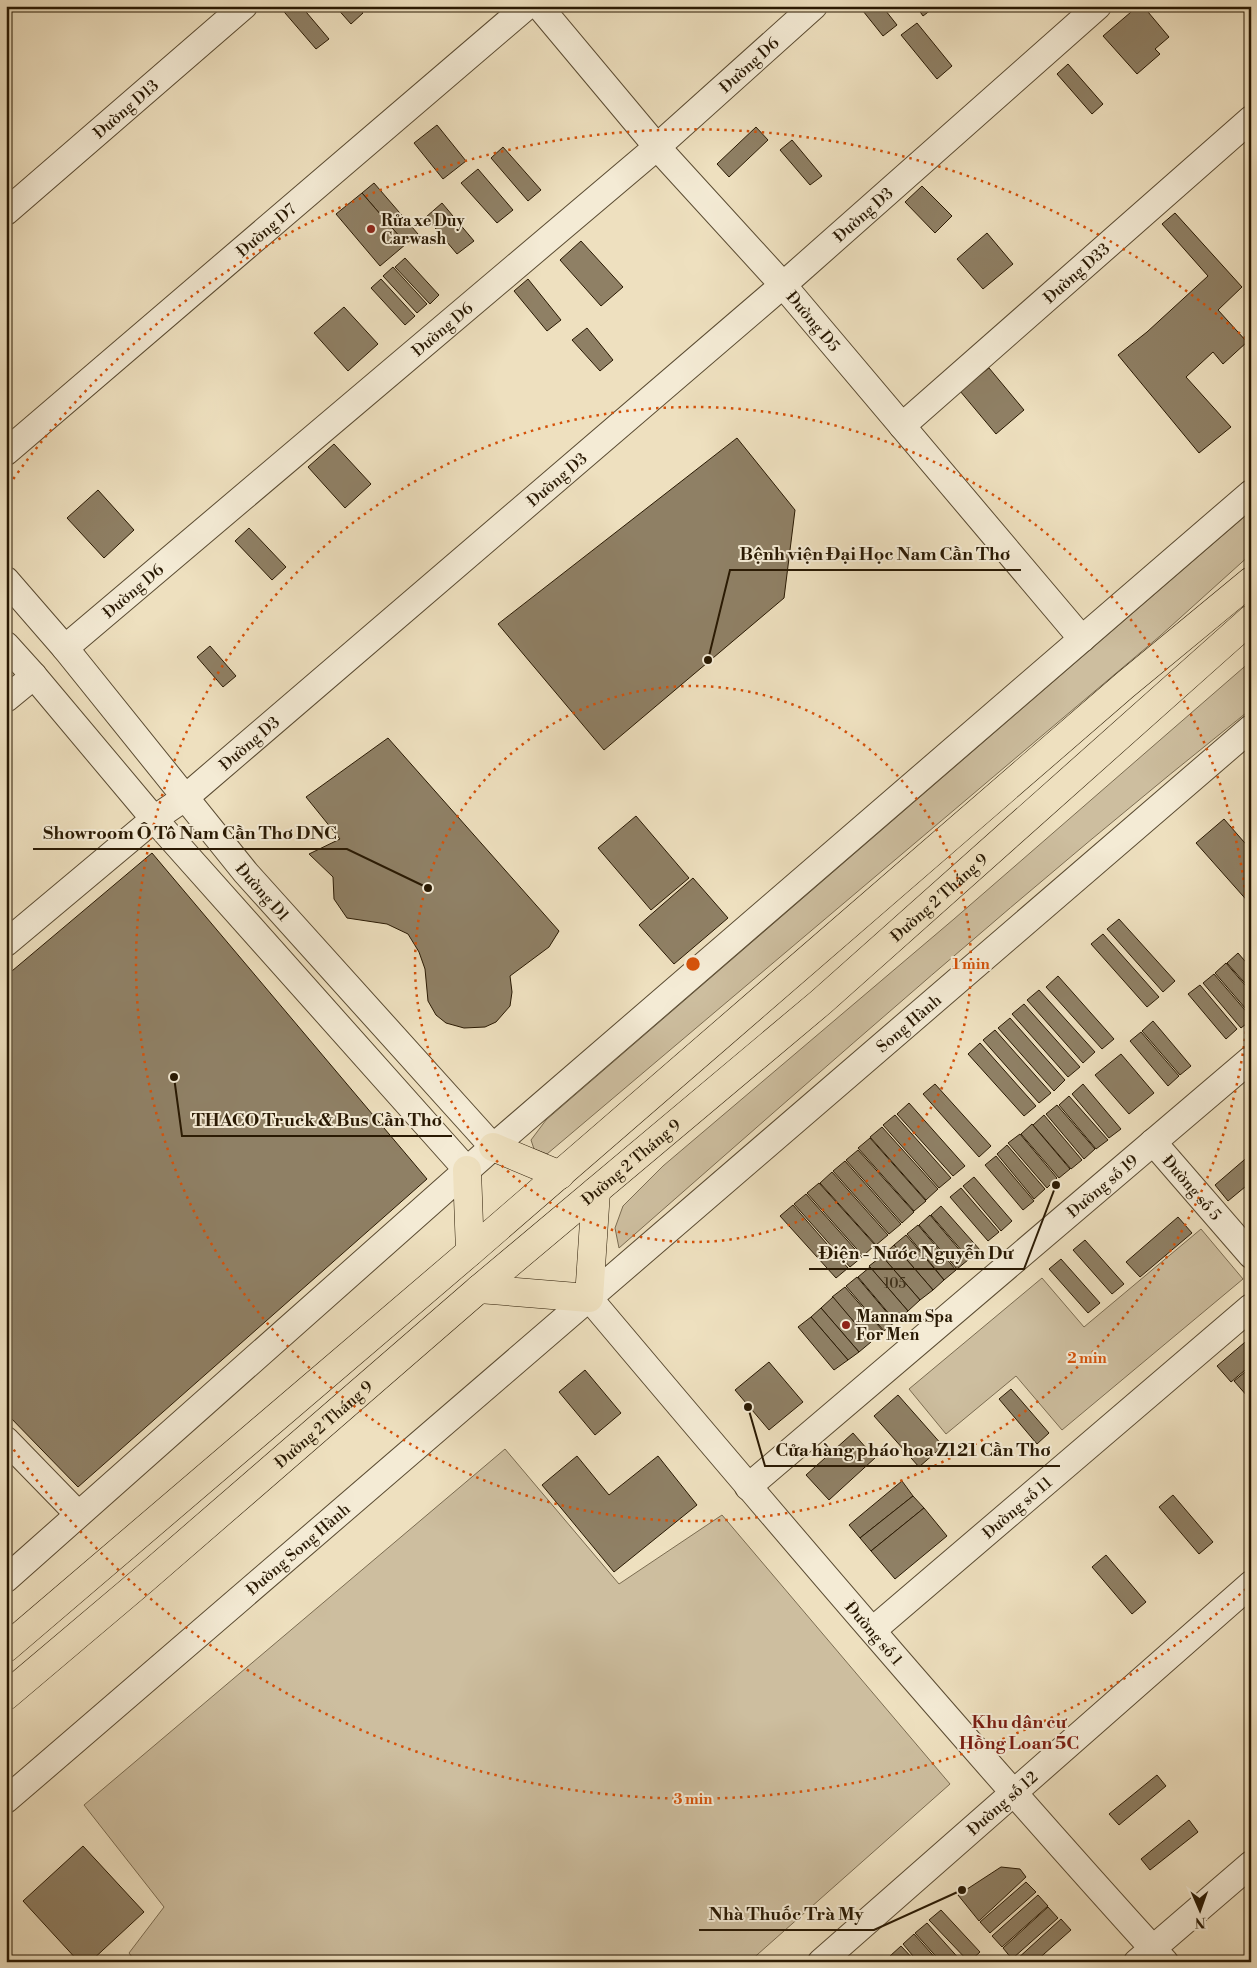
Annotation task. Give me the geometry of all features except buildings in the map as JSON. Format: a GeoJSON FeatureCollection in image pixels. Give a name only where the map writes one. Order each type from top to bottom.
{"type":"FeatureCollection","features":[{"type":"Feature","properties":{"kind":"highway"},"geometry":{"type":"LineString","coordinates":[[6,1648],[560,1175],[1102,704],[1251,581]]}},
{"type":"Feature","properties":{"kind":"highway","name":"Đường 2 Tháng 9"},"geometry":{"type":"LineString","coordinates":[[6,1696],[142,1582],[479,1289],[821,1002],[1251,619]]}},
{"type":"Feature","properties":{"kind":"highway"},"geometry":{"type":"LineString","coordinates":[[493,1147],[560,1175]]}},
{"type":"Feature","properties":{"kind":"highway"},"geometry":{"type":"LineString","coordinates":[[467,1170],[470,1252]]}},
{"type":"Feature","properties":{"kind":"highway"},"geometry":{"type":"LineString","coordinates":[[479,1289],[589,1298],[596,1191]]}},
{"type":"Feature","properties":{"kind":"street","name":"Đường D13"},"geometry":{"type":"LineString","coordinates":[[6,212],[244,6]]}},
{"type":"Feature","properties":{"kind":"street","name":"Đường D7"},"geometry":{"type":"LineString","coordinates":[[6,452],[527,6]]}},
{"type":"Feature","properties":{"kind":"street","name":"Đường D5"},"geometry":{"type":"LineString","coordinates":[[539,6],[657,146],[783,285],[1082,639]]}},
{"type":"Feature","properties":{"kind":"street","name":"Đường D6"},"geometry":{"type":"LineString","coordinates":[[65,648],[657,146],[814,6]]}},
{"type":"Feature","properties":{"kind":"street","name":"Đường D3"},"geometry":{"type":"LineString","coordinates":[[6,942],[154,819],[186,797],[783,285],[1098,6]]}},
{"type":"Feature","properties":{"kind":"street","name":"Đường D33"},"geometry":{"type":"LineString","coordinates":[[902,426],[1251,119]]}},
{"type":"Feature","properties":{"kind":"street"},"geometry":{"type":"LineString","coordinates":[[6,1579],[493,1147],[1251,493]]}},
{"type":"Feature","properties":{"kind":"street","name":"Đường D1"},"geometry":{"type":"LineString","coordinates":[[6,580],[65,648],[246,873],[493,1147]]}},
{"type":"Feature","properties":{"kind":"street","name":"Đường D1"},"geometry":{"type":"LineString","coordinates":[[6,645],[154,819],[467,1170]]}},
{"type":"Feature","properties":{"kind":"street"},"geometry":{"type":"LineString","coordinates":[[6,699],[34,676]]}},
{"type":"Feature","properties":{"kind":"street","name":"Song Hành"},"geometry":{"type":"LineString","coordinates":[[589,1298],[1251,728]]}},
{"type":"Feature","properties":{"kind":"street","name":"Đường số 19"},"geometry":{"type":"LineString","coordinates":[[748,1487],[1251,1059]]}},
{"type":"Feature","properties":{"kind":"street","name":"Đường số 5"},"geometry":{"type":"LineString","coordinates":[[1153,1142],[1212,1207],[1251,1255]]}},
{"type":"Feature","properties":{"kind":"street","name":"Đường số 1"},"geometry":{"type":"LineString","coordinates":[[589,1298],[748,1487],[1014,1793],[1152,1957]]}},
{"type":"Feature","properties":{"kind":"street","name":"Đường Song Hành"},"geometry":{"type":"LineString","coordinates":[[6,1800],[589,1298]]}},
{"type":"Feature","properties":{"kind":"street","name":"Đường số 11"},"geometry":{"type":"LineString","coordinates":[[873,1630],[1251,1307]]}},
{"type":"Feature","properties":{"kind":"street"},"geometry":{"type":"LineString","coordinates":[[6,1440],[78,1514]]}},
{"type":"Feature","properties":{"kind":"street","name":"Đường số 12"},"geometry":{"type":"LineString","coordinates":[[821,1962],[1251,1584]]}},
{"type":"Feature","properties":{"kind":"street"},"geometry":{"type":"LineString","coordinates":[[1152,1957],[1251,1864]]}},
{"type":"Feature","properties":{"kind":"shaded area"},"geometry":{"type":"Polygon","coordinates":[[[1251,511],[1251,554],[1160,636],[547,1154],[534,1149],[531,1140],[546,1120],[1251,511]]]}},
{"type":"Feature","properties":{"kind":"shaded area"},"geometry":{"type":"Polygon","coordinates":[[[1251,661],[1251,709],[1170,774],[1011,908],[853,1043],[619,1248],[615,1228],[623,1206],[663,1166],[954,919],[1251,661]]]}},
{"type":"Feature","properties":{"kind":"shaded area"},"geometry":{"type":"Polygon","coordinates":[[[1201,1229],[1243,1279],[1062,1430],[1016,1376],[946,1434],[909,1389],[1042,1278],[1084,1327],[1201,1229]]]}},
{"type":"Feature","properties":{"kind":"shaded area"},"geometry":{"type":"Polygon","coordinates":[[[505,1449],[619,1584],[722,1515],[950,1784],[749,1962],[136,1962],[129,1953],[164,1907],[84,1805],[505,1449]]]}},
{"type":"Feature","properties":{"kind":"place","name":"Rửa xe Duy Carwash"},"geometry":{"type":"Point","coordinates":[371,229]}},
{"type":"Feature","properties":{"kind":"place","name":"Bệnh viện Đại Học Nam Cần Thơ"},"geometry":{"type":"Point","coordinates":[708,660]}},
{"type":"Feature","properties":{"kind":"place","name":"Showroom Ô Tô Nam Cần Thơ DNC"},"geometry":{"type":"Point","coordinates":[428,888]}},
{"type":"Feature","properties":{"kind":"place","name":"THACO Truck & Bus Cần Thơ"},"geometry":{"type":"Point","coordinates":[174,1077]}},
{"type":"Feature","properties":{"kind":"place","name":"Điện - Nước Nguyễn Dư"},"geometry":{"type":"Point","coordinates":[1056,1185]}},
{"type":"Feature","properties":{"kind":"place","name":"Mannam Spa For Men"},"geometry":{"type":"Point","coordinates":[846,1325]}},
{"type":"Feature","properties":{"kind":"place","name":"Cửa hàng pháo hoa Z121 Cần Thơ"},"geometry":{"type":"Point","coordinates":[748,1407]}},
{"type":"Feature","properties":{"kind":"place","name":"Nhà Thuốc Trà My"},"geometry":{"type":"Point","coordinates":[962,1890]}},
{"type":"Feature","properties":{"kind":"district","name":"Khu dân cư Hồng Loan 5C"},"geometry":{"type":"Point","coordinates":[1019,1732]}}]}
